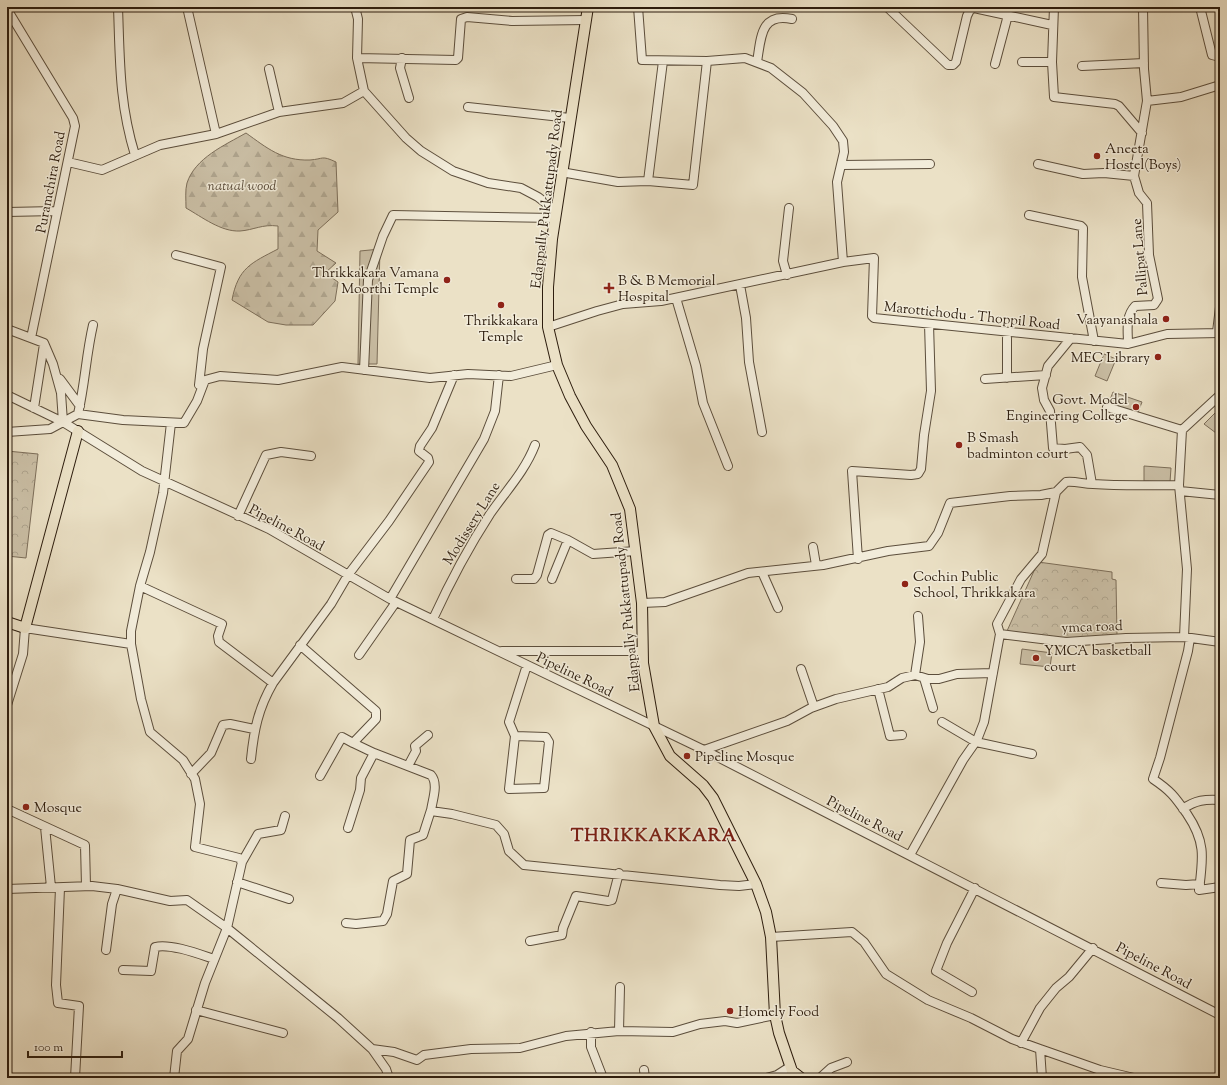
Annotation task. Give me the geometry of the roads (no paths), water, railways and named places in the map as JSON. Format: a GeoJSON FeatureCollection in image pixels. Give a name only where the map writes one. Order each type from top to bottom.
{"type":"FeatureCollection","features":[{"type":"Feature","properties":{"kind":"main road","name":"Edappally Pukkattupady Road"},"geometry":{"type":"LineString","coordinates":[[588,7],[561,172],[548,287],[548,327],[557,365],[577,411],[612,465],[628,500],[642,603],[643,651],[654,726],[670,756],[710,794],[756,884],[766,912],[771,937],[775,1015],[779,1033],[792,1070],[801,1078]]}},
{"type":"Feature","properties":{"kind":"main road"},"geometry":{"type":"LineString","coordinates":[[7,622],[25,628],[78,432]]}},
{"type":"Feature","properties":{"kind":"street"},"geometry":{"type":"LineString","coordinates":[[118,7],[120,86],[125,118],[135,155]]}},
{"type":"Feature","properties":{"kind":"street"},"geometry":{"type":"LineString","coordinates":[[187,7],[216,134]]}},
{"type":"Feature","properties":{"kind":"street"},"geometry":{"type":"LineString","coordinates":[[355,7],[358,19],[357,58],[364,91],[406,138],[433,159],[461,175],[488,183],[521,188],[538,197],[556,215]]}},
{"type":"Feature","properties":{"kind":"street"},"geometry":{"type":"LineString","coordinates":[[638,7],[642,60],[707,60],[745,58],[771,68],[803,93],[832,126],[843,141],[844,152],[837,182],[843,262]]}},
{"type":"Feature","properties":{"kind":"street"},"geometry":{"type":"LineString","coordinates":[[887,7],[948,64],[953,65],[956,62],[970,10],[974,8],[1052,25]]}},
{"type":"Feature","properties":{"kind":"street"},"geometry":{"type":"LineString","coordinates":[[1054,7],[1052,25],[1054,97],[1115,104],[1119,106],[1142,133]]}},
{"type":"Feature","properties":{"kind":"street"},"geometry":{"type":"LineString","coordinates":[[1038,164],[1083,174],[1104,173],[1134,176],[1147,100],[1144,63],[1143,7]]}},
{"type":"Feature","properties":{"kind":"street"},"geometry":{"type":"LineString","coordinates":[[1200,7],[1212,55],[1220,57]]}},
{"type":"Feature","properties":{"kind":"street","name":"Puramchira Road"},"geometry":{"type":"LineString","coordinates":[[7,8],[10,16],[37,56],[73,118],[75,126],[56,211],[31,338]]}},
{"type":"Feature","properties":{"kind":"street"},"geometry":{"type":"LineString","coordinates":[[995,64],[1008,15]]}},
{"type":"Feature","properties":{"kind":"street"},"geometry":{"type":"LineString","coordinates":[[756,62],[766,23],[774,18],[784,17],[792,19]]}},
{"type":"Feature","properties":{"kind":"street"},"geometry":{"type":"LineString","coordinates":[[357,58],[456,60],[458,58],[460,45],[461,19],[463,18],[512,21],[586,20]]}},
{"type":"Feature","properties":{"kind":"street"},"geometry":{"type":"LineString","coordinates":[[402,58],[400,68],[408,98]]}},
{"type":"Feature","properties":{"kind":"street"},"geometry":{"type":"LineString","coordinates":[[648,181],[663,60]]}},
{"type":"Feature","properties":{"kind":"street"},"geometry":{"type":"LineString","coordinates":[[561,172],[618,182],[648,181],[693,185],[707,60]]}},
{"type":"Feature","properties":{"kind":"street"},"geometry":{"type":"LineString","coordinates":[[1022,62],[1052,62]]}},
{"type":"Feature","properties":{"kind":"street"},"geometry":{"type":"LineString","coordinates":[[1082,66],[1144,63]]}},
{"type":"Feature","properties":{"kind":"street"},"geometry":{"type":"LineString","coordinates":[[269,69],[279,112]]}},
{"type":"Feature","properties":{"kind":"street"},"geometry":{"type":"LineString","coordinates":[[1147,100],[1180,97],[1220,85]]}},
{"type":"Feature","properties":{"kind":"street"},"geometry":{"type":"LineString","coordinates":[[68,162],[90,169],[102,170],[160,145],[216,134],[279,112],[343,103],[364,91]]}},
{"type":"Feature","properties":{"kind":"street"},"geometry":{"type":"LineString","coordinates":[[468,107],[570,118]]}},
{"type":"Feature","properties":{"kind":"street"},"geometry":{"type":"LineString","coordinates":[[842,165],[930,164]]}},
{"type":"Feature","properties":{"kind":"street","name":"Pallipat Lane"},"geometry":{"type":"LineString","coordinates":[[1128,344],[1128,319],[1131,311],[1136,306],[1154,305],[1158,299],[1149,255],[1147,203],[1139,193],[1134,176]]}},
{"type":"Feature","properties":{"kind":"street"},"geometry":{"type":"LineString","coordinates":[[787,275],[783,261],[789,208]]}},
{"type":"Feature","properties":{"kind":"street"},"geometry":{"type":"LineString","coordinates":[[7,212],[56,211]]}},
{"type":"Feature","properties":{"kind":"street"},"geometry":{"type":"LineString","coordinates":[[364,370],[368,280],[383,236],[393,215],[556,215]]}},
{"type":"Feature","properties":{"kind":"street"},"geometry":{"type":"LineString","coordinates":[[1029,215],[1081,226],[1083,228],[1082,277],[1094,341]]}},
{"type":"Feature","properties":{"kind":"street"},"geometry":{"type":"LineString","coordinates":[[176,255],[221,267],[203,349],[198,398]]}},
{"type":"Feature","properties":{"kind":"street","name":"Marottichodu - Thoppil Road"},"geometry":{"type":"LineString","coordinates":[[548,327],[623,304],[657,302],[843,262],[874,258],[872,316],[874,318],[1128,344],[1167,334],[1218,332]]}},
{"type":"Feature","properties":{"kind":"street"},"geometry":{"type":"LineString","coordinates":[[740,285],[746,318],[749,362],[762,432]]}},
{"type":"Feature","properties":{"kind":"street"},"geometry":{"type":"LineString","coordinates":[[676,298],[696,366],[703,403],[728,466]]}},
{"type":"Feature","properties":{"kind":"street"},"geometry":{"type":"LineString","coordinates":[[1218,332],[1220,307]]}},
{"type":"Feature","properties":{"kind":"street"},"geometry":{"type":"LineString","coordinates":[[858,559],[852,471],[911,475],[918,474],[921,469],[924,435],[931,391],[928,324]]}},
{"type":"Feature","properties":{"kind":"street"},"geometry":{"type":"LineString","coordinates":[[7,432],[50,430],[79,410],[84,387],[86,353],[93,325]]}},
{"type":"Feature","properties":{"kind":"street"},"geometry":{"type":"LineString","coordinates":[[7,329],[44,343],[56,374],[61,394],[63,422]]}},
{"type":"Feature","properties":{"kind":"street"},"geometry":{"type":"LineString","coordinates":[[1007,338],[1007,378]]}},
{"type":"Feature","properties":{"kind":"street"},"geometry":{"type":"LineString","coordinates":[[1071,338],[1048,366],[1042,388],[1044,400],[1050,411],[1053,448],[1065,449],[1080,447],[1087,455],[1092,484]]}},
{"type":"Feature","properties":{"kind":"street"},"geometry":{"type":"LineString","coordinates":[[34,408],[44,343]]}},
{"type":"Feature","properties":{"kind":"street"},"geometry":{"type":"LineString","coordinates":[[56,374],[79,410],[171,423],[184,423],[198,398],[205,380],[220,376],[278,380],[342,367],[430,378],[454,375],[511,376],[557,365]]}},
{"type":"Feature","properties":{"kind":"street"},"geometry":{"type":"LineString","coordinates":[[251,759],[254,728],[266,694],[331,604],[348,575],[389,521],[429,462],[428,458],[419,451],[420,446],[432,428],[454,375]]}},
{"type":"Feature","properties":{"kind":"street"},"geometry":{"type":"LineString","coordinates":[[359,655],[393,600],[484,439],[495,411],[499,375]]}},
{"type":"Feature","properties":{"kind":"street"},"geometry":{"type":"LineString","coordinates":[[985,379],[1046,375]]}},
{"type":"Feature","properties":{"kind":"street"},"geometry":{"type":"LineString","coordinates":[[1220,395],[1182,430],[1179,488],[1187,569],[1188,651],[1160,758],[1153,779],[1173,794],[1198,833],[1203,859],[1199,890],[1220,886]]}},
{"type":"Feature","properties":{"kind":"street","name":"Pipeline Road"},"geometry":{"type":"LineString","coordinates":[[7,396],[63,422],[142,471],[269,530],[393,600],[704,750],[1093,948],[1220,1015]]}},
{"type":"Feature","properties":{"kind":"street"},"geometry":{"type":"LineString","coordinates":[[1107,407],[1182,430]]}},
{"type":"Feature","properties":{"kind":"street"},"geometry":{"type":"LineString","coordinates":[[171,423],[165,482],[157,523],[140,586],[132,631],[132,644],[140,691],[150,732],[183,760],[194,779],[200,804],[195,847],[239,858],[242,862]]}},
{"type":"Feature","properties":{"kind":"street","name":"Modissery Lane"},"geometry":{"type":"LineString","coordinates":[[433,619],[469,547],[508,488],[523,470],[535,445]]}},
{"type":"Feature","properties":{"kind":"street"},"geometry":{"type":"LineString","coordinates":[[238,516],[266,455],[281,452],[311,456]]}},
{"type":"Feature","properties":{"kind":"street"},"geometry":{"type":"LineString","coordinates":[[910,855],[963,760],[976,742],[984,722],[1000,634],[997,624],[1021,579],[1042,554],[1056,492],[1066,482],[1078,481],[1092,484],[1209,488]]}},
{"type":"Feature","properties":{"kind":"street"},"geometry":{"type":"LineString","coordinates":[[1179,488],[1220,495]]}},
{"type":"Feature","properties":{"kind":"street"},"geometry":{"type":"LineString","coordinates":[[642,603],[665,602],[748,572],[762,572],[816,566],[858,559],[888,551],[929,546],[938,533],[950,503],[1010,496],[1041,495],[1056,492]]}},
{"type":"Feature","properties":{"kind":"street"},"geometry":{"type":"LineString","coordinates":[[516,579],[534,579],[537,575],[548,535],[551,533],[568,540],[593,554],[636,551]]}},
{"type":"Feature","properties":{"kind":"street"},"geometry":{"type":"LineString","coordinates":[[552,579],[568,540]]}},
{"type":"Feature","properties":{"kind":"street"},"geometry":{"type":"LineString","coordinates":[[813,547],[816,566]]}},
{"type":"Feature","properties":{"kind":"street"},"geometry":{"type":"LineString","coordinates":[[762,572],[778,608]]}},
{"type":"Feature","properties":{"kind":"street"},"geometry":{"type":"LineString","coordinates":[[140,586],[222,624],[218,636],[219,642],[273,683]]}},
{"type":"Feature","properties":{"kind":"street"},"geometry":{"type":"LineString","coordinates":[[915,675],[920,642],[918,616]]}},
{"type":"Feature","properties":{"kind":"street"},"geometry":{"type":"LineString","coordinates":[[7,705],[23,654],[25,628],[132,644]]}},
{"type":"Feature","properties":{"kind":"street","name":"ymca road"},"geometry":{"type":"LineString","coordinates":[[1000,634],[1066,642],[1126,638],[1187,638]]}},
{"type":"Feature","properties":{"kind":"street"},"geometry":{"type":"LineString","coordinates":[[1187,638],[1220,642]]}},
{"type":"Feature","properties":{"kind":"street"},"geometry":{"type":"LineString","coordinates":[[300,645],[376,711],[376,719],[353,743]]}},
{"type":"Feature","properties":{"kind":"street"},"geometry":{"type":"LineString","coordinates":[[499,651],[643,651]]}},
{"type":"Feature","properties":{"kind":"street"},"geometry":{"type":"LineString","coordinates":[[515,736],[546,737],[549,742],[544,788],[509,789],[515,736],[509,722],[527,665]]}},
{"type":"Feature","properties":{"kind":"street"},"geometry":{"type":"LineString","coordinates":[[801,669],[814,707]]}},
{"type":"Feature","properties":{"kind":"street"},"geometry":{"type":"LineString","coordinates":[[704,750],[787,721],[814,707],[836,699],[888,686],[902,678],[915,675],[924,678],[939,679],[957,674],[993,673]]}},
{"type":"Feature","properties":{"kind":"street"},"geometry":{"type":"LineString","coordinates":[[924,678],[933,708]]}},
{"type":"Feature","properties":{"kind":"street"},"geometry":{"type":"LineString","coordinates":[[878,689],[890,736],[902,735]]}},
{"type":"Feature","properties":{"kind":"street"},"geometry":{"type":"LineString","coordinates":[[942,722],[976,742],[1032,754]]}},
{"type":"Feature","properties":{"kind":"street"},"geometry":{"type":"LineString","coordinates":[[191,774],[211,753],[223,725],[230,724],[254,728]]}},
{"type":"Feature","properties":{"kind":"street"},"geometry":{"type":"LineString","coordinates":[[408,766],[416,751],[415,746],[428,735]]}},
{"type":"Feature","properties":{"kind":"street"},"geometry":{"type":"LineString","coordinates":[[320,776],[342,737],[374,753],[431,775],[434,778],[435,787],[431,810],[423,835],[410,840],[407,874],[393,881],[387,914],[383,921],[356,924],[346,923]]}},
{"type":"Feature","properties":{"kind":"street"},"geometry":{"type":"LineString","coordinates":[[348,828],[360,790],[361,778],[374,753]]}},
{"type":"Feature","properties":{"kind":"street"},"geometry":{"type":"LineString","coordinates":[[1183,809],[1191,803],[1209,799],[1220,800]]}},
{"type":"Feature","properties":{"kind":"street"},"geometry":{"type":"LineString","coordinates":[[7,808],[85,845],[86,886]]}},
{"type":"Feature","properties":{"kind":"street"},"geometry":{"type":"LineString","coordinates":[[431,810],[496,825],[504,834],[509,851],[524,864],[720,885],[739,886],[756,884]]}},
{"type":"Feature","properties":{"kind":"street"},"geometry":{"type":"LineString","coordinates":[[174,1078],[177,1051],[188,1039],[196,1010],[227,928],[242,862],[258,834],[281,830],[285,816]]}},
{"type":"Feature","properties":{"kind":"street"},"geometry":{"type":"LineString","coordinates":[[45,827],[51,887]]}},
{"type":"Feature","properties":{"kind":"street"},"geometry":{"type":"LineString","coordinates":[[530,941],[562,935],[563,928],[576,896],[608,901],[612,900],[619,874]]}},
{"type":"Feature","properties":{"kind":"street"},"geometry":{"type":"LineString","coordinates":[[237,882],[289,899]]}},
{"type":"Feature","properties":{"kind":"street"},"geometry":{"type":"LineString","coordinates":[[1162,883],[1186,885],[1200,884]]}},
{"type":"Feature","properties":{"kind":"street"},"geometry":{"type":"LineString","coordinates":[[7,889],[86,886],[117,889],[170,901],[187,900],[227,928],[338,1018],[372,1049],[386,1069],[389,1078]]}},
{"type":"Feature","properties":{"kind":"street"},"geometry":{"type":"LineString","coordinates":[[60,888],[56,985],[58,1003],[79,1006],[75,1078]]}},
{"type":"Feature","properties":{"kind":"street"},"geometry":{"type":"LineString","coordinates":[[972,992],[936,971],[947,943],[975,888]]}},
{"type":"Feature","properties":{"kind":"street"},"geometry":{"type":"LineString","coordinates":[[106,950],[112,904],[117,889]]}},
{"type":"Feature","properties":{"kind":"street"},"geometry":{"type":"LineString","coordinates":[[771,937],[852,932],[864,942],[886,974],[928,1000],[971,1018],[1021,1043],[1100,1070],[1134,1078]]}},
{"type":"Feature","properties":{"kind":"street"},"geometry":{"type":"LineString","coordinates":[[123,970],[151,971],[155,947],[157,946],[214,959]]}},
{"type":"Feature","properties":{"kind":"street"},"geometry":{"type":"LineString","coordinates":[[1021,1043],[1040,1008],[1056,988],[1069,977],[1093,948]]}},
{"type":"Feature","properties":{"kind":"street"},"geometry":{"type":"LineString","coordinates":[[619,1031],[620,987]]}},
{"type":"Feature","properties":{"kind":"street"},"geometry":{"type":"LineString","coordinates":[[196,1010],[283,1033]]}},
{"type":"Feature","properties":{"kind":"street"},"geometry":{"type":"LineString","coordinates":[[372,1049],[394,1052],[417,1060],[424,1055],[471,1049],[520,1048],[566,1036],[591,1032],[673,1032],[700,1024],[725,1021],[737,1023],[775,1015]]}},
{"type":"Feature","properties":{"kind":"street"},"geometry":{"type":"LineString","coordinates":[[591,1032],[591,1047],[603,1078]]}},
{"type":"Feature","properties":{"kind":"street"},"geometry":{"type":"LineString","coordinates":[[1040,1049],[1042,1078]]}},
{"type":"Feature","properties":{"kind":"street"},"geometry":{"type":"LineString","coordinates":[[177,1051],[187,1051]]}},
{"type":"Feature","properties":{"kind":"street"},"geometry":{"type":"LineString","coordinates":[[820,1078],[831,1068],[847,1062]]}},
{"type":"Feature","properties":{"kind":"street"},"geometry":{"type":"LineString","coordinates":[[766,1078],[777,1075],[791,1066]]}},
{"type":"Feature","properties":{"kind":"place","name":"Aneeta Hostel(Boys)"},"geometry":{"type":"Point","coordinates":[1097,156]}},
{"type":"Feature","properties":{"kind":"place","name":"Thrikkakara Vamana Moorthi Temple"},"geometry":{"type":"Point","coordinates":[447,280]}},
{"type":"Feature","properties":{"kind":"place","name":"B & B Memorial Hospital"},"geometry":{"type":"Point","coordinates":[609,288]}},
{"type":"Feature","properties":{"kind":"place","name":"Thrikkakara Temple"},"geometry":{"type":"Point","coordinates":[501,305]}},
{"type":"Feature","properties":{"kind":"place","name":"Vaayanashala"},"geometry":{"type":"Point","coordinates":[1166,319]}},
{"type":"Feature","properties":{"kind":"place","name":"MEC Library"},"geometry":{"type":"Point","coordinates":[1158,357]}},
{"type":"Feature","properties":{"kind":"place","name":"Govt. Model Engineering College"},"geometry":{"type":"Point","coordinates":[1136,407]}},
{"type":"Feature","properties":{"kind":"place","name":"B Smash badminton court"},"geometry":{"type":"Point","coordinates":[959,445]}},
{"type":"Feature","properties":{"kind":"place","name":"Cochin Public School, Thrikkakara"},"geometry":{"type":"Point","coordinates":[905,584]}},
{"type":"Feature","properties":{"kind":"place","name":"YMCA basketball court"},"geometry":{"type":"Point","coordinates":[1036,658]}},
{"type":"Feature","properties":{"kind":"place","name":"Pipeline Mosque"},"geometry":{"type":"Point","coordinates":[687,756]}},
{"type":"Feature","properties":{"kind":"place","name":"Mosque"},"geometry":{"type":"Point","coordinates":[26,807]}},
{"type":"Feature","properties":{"kind":"place","name":"Homely Food"},"geometry":{"type":"Point","coordinates":[730,1011]}},
{"type":"Feature","properties":{"kind":"district","name":"THRIKKAKKARA"},"geometry":{"type":"Point","coordinates":[654,835]}},
{"type":"Feature","properties":{"kind":"park label","name":"natual wood"},"geometry":{"type":"Point","coordinates":[242,185]}}]}
